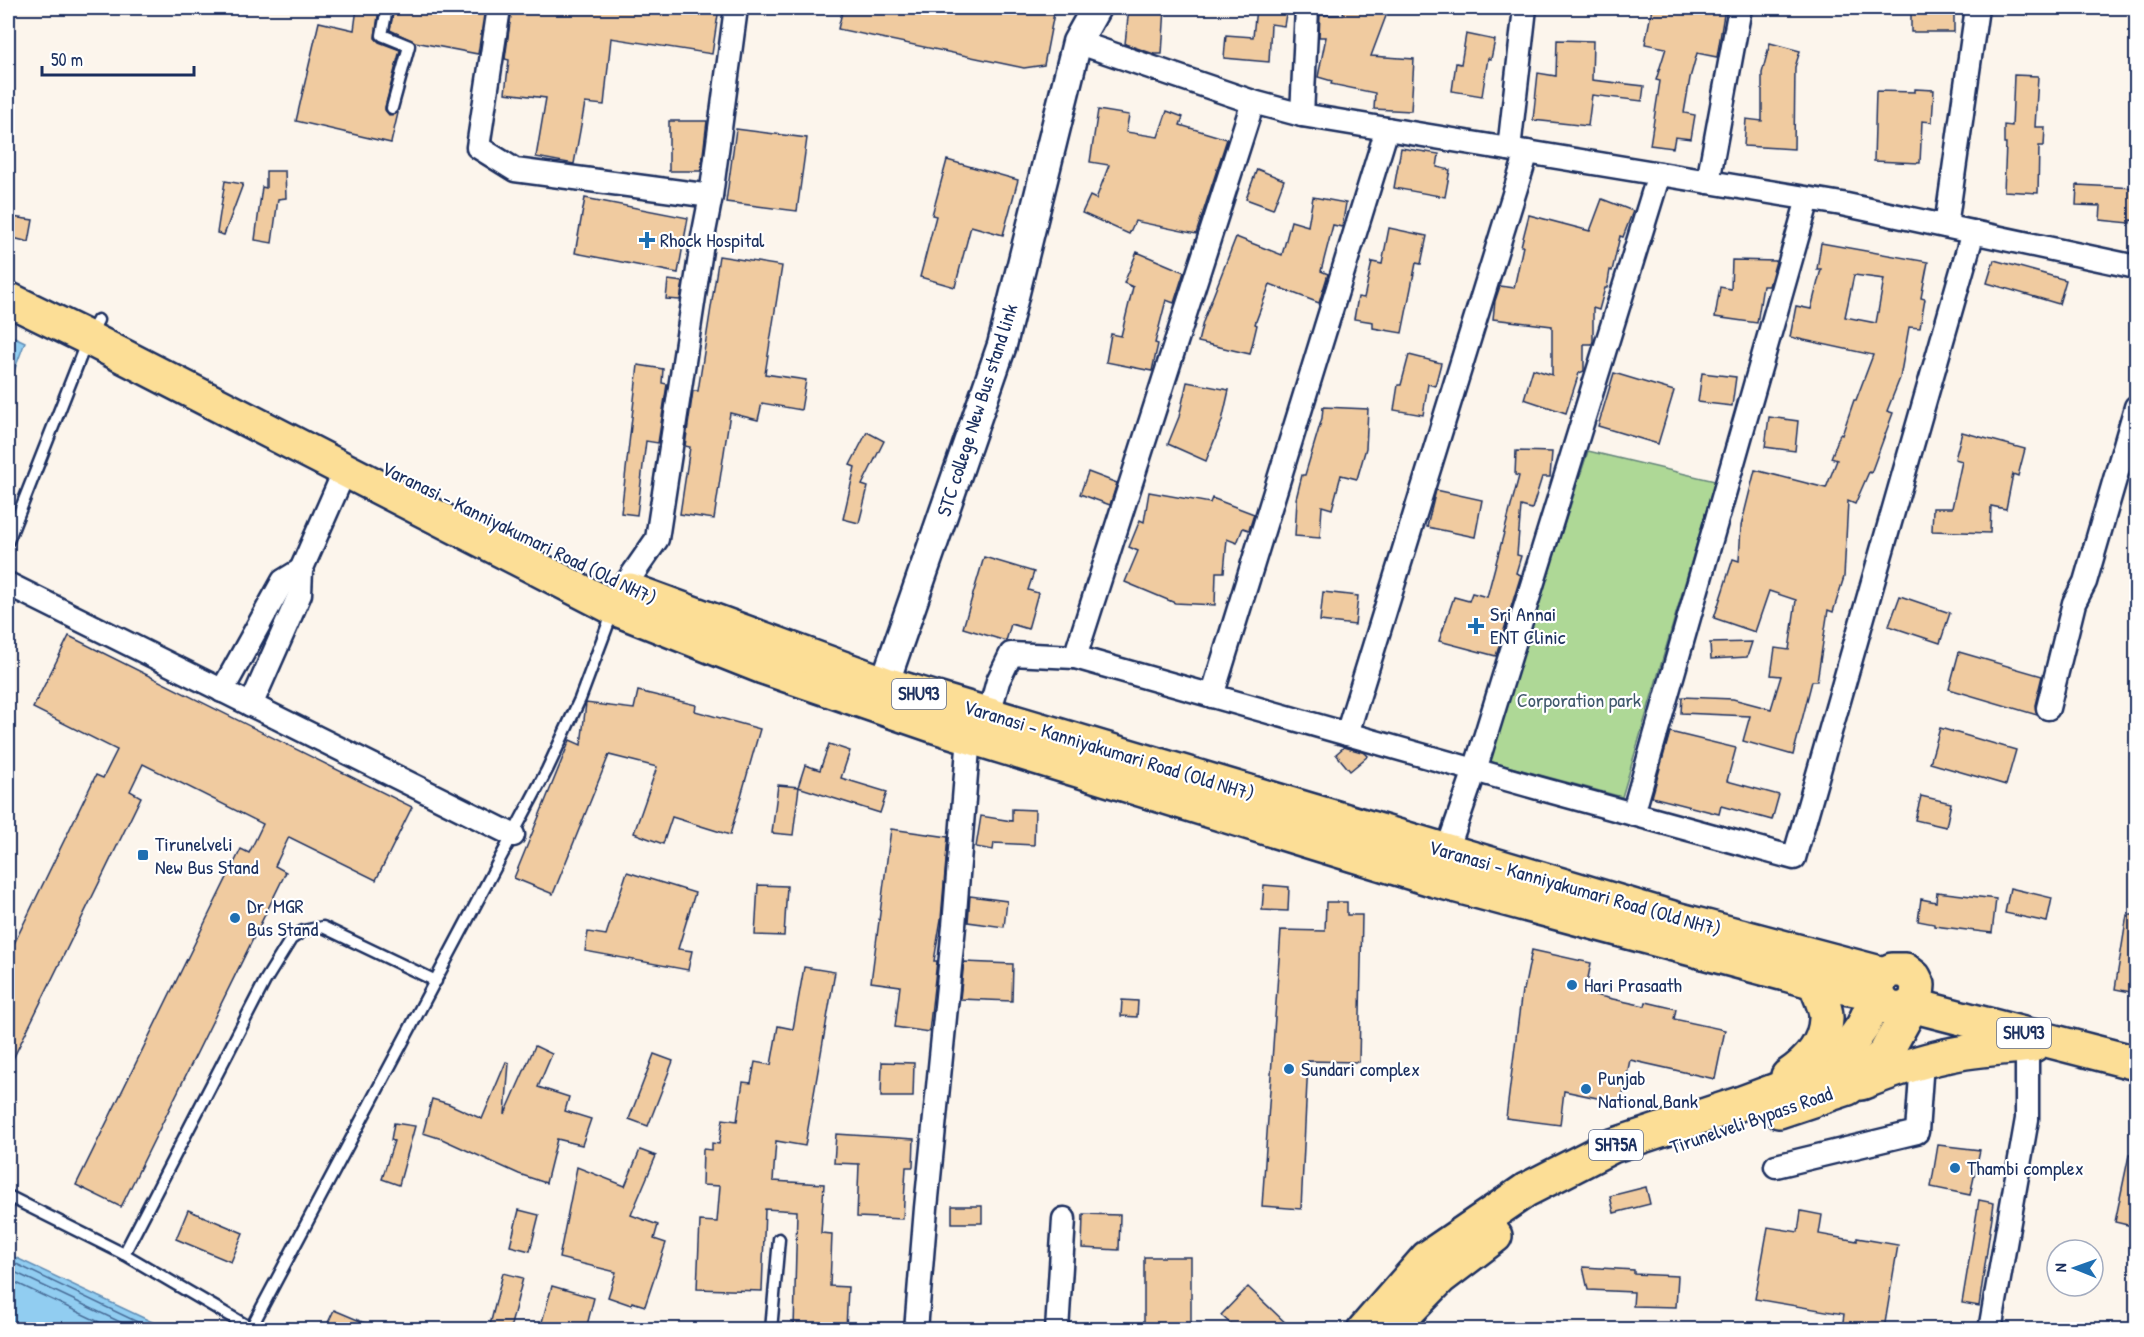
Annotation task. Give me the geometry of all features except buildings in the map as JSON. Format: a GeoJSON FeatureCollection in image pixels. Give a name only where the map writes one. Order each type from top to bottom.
{"type":"FeatureCollection","features":[{"type":"Feature","properties":{"kind":"main road","name":"Varanasi - Kanniyakumari Road (Old NH7)"},"geometry":{"type":"LineString","coordinates":[[8,274],[93,329],[345,470],[763,667],[881,695],[979,725],[1435,880],[1815,982],[1881,984]]}},
{"type":"Feature","properties":{"kind":"main road","name":"Varanasi - Kanniyakumari Road (Old NH7)"},"geometry":{"type":"LineString","coordinates":[[8,299],[93,329],[483,519],[618,598]]}},
{"type":"Feature","properties":{"kind":"main road","name":"Varanasi - Kanniyakumari Road (Old NH7)"},"geometry":{"type":"LineString","coordinates":[[979,725],[1233,788],[1448,850],[1881,984]]}},
{"type":"Feature","properties":{"kind":"main road"},"geometry":{"type":"LineString","coordinates":[[1754,1099],[1804,1065],[1820,1044],[1826,1017],[1815,982]]}},
{"type":"Feature","properties":{"kind":"main road","name":"Varanasi - Kanniyakumari Road (Old NH7)"},"geometry":{"type":"LineString","coordinates":[[1881,984],[1881,1001],[1889,1008],[1902,1010],[1915,995]]}},
{"type":"Feature","properties":{"kind":"main road","name":"Tirunelveli Bypass Road"},"geometry":{"type":"LineString","coordinates":[[1364,1329],[1427,1258],[1526,1190],[1612,1146],[1754,1099],[1803,1080],[1839,1060],[1863,1026],[1881,984]]}},
{"type":"Feature","properties":{"kind":"main road","name":"Varanasi - Kanniyakumari Road (Old NH7)"},"geometry":{"type":"LineString","coordinates":[[1915,995],[2136,1039]]}},
{"type":"Feature","properties":{"kind":"main road","name":"Varanasi - Kanniyakumari Road (Old NH7)"},"geometry":{"type":"LineString","coordinates":[[1915,995],[2061,1043],[2136,1063]]}},
{"type":"Feature","properties":{"kind":"main road","name":"Tirunelveli Bypass Road"},"geometry":{"type":"LineString","coordinates":[[1390,1329],[1449,1271],[1520,1217],[1599,1171],[1848,1088],[1885,1054],[1915,995]]}},
{"type":"Feature","properties":{"kind":"main road"},"geometry":{"type":"LineString","coordinates":[[1848,1088],[1922,1062],[1986,1049],[2061,1043]]}},
{"type":"Feature","properties":{"kind":"street"},"geometry":{"type":"LineString","coordinates":[[499,8],[478,147],[515,170],[711,196]]}},
{"type":"Feature","properties":{"kind":"street"},"geometry":{"type":"LineString","coordinates":[[618,598],[657,539],[711,196],[736,8]]}},
{"type":"Feature","properties":{"kind":"street"},"geometry":{"type":"LineString","coordinates":[[1080,8],[1077,42],[1253,102],[1302,115],[1842,204],[2136,267]]}},
{"type":"Feature","properties":{"kind":"street","name":"STC college New Bus stand link"},"geometry":{"type":"LineString","coordinates":[[881,695],[1002,345],[1077,42],[1096,8]]}},
{"type":"Feature","properties":{"kind":"street"},"geometry":{"type":"LineString","coordinates":[[1302,115],[1307,8]]}},
{"type":"Feature","properties":{"kind":"street"},"geometry":{"type":"LineString","coordinates":[[1347,734],[1518,151],[1525,8]]}},
{"type":"Feature","properties":{"kind":"street"},"geometry":{"type":"LineString","coordinates":[[1708,182],[1740,8]]}},
{"type":"Feature","properties":{"kind":"street"},"geometry":{"type":"LineString","coordinates":[[1946,226],[1977,8]]}},
{"type":"Feature","properties":{"kind":"street"},"geometry":{"type":"LineString","coordinates":[[1076,657],[1253,102]]}},
{"type":"Feature","properties":{"kind":"street"},"geometry":{"type":"LineString","coordinates":[[1212,696],[1387,129]]}},
{"type":"Feature","properties":{"kind":"street"},"geometry":{"type":"LineString","coordinates":[[1435,880],[1448,850],[1475,770],[1659,174]]}},
{"type":"Feature","properties":{"kind":"street"},"geometry":{"type":"LineString","coordinates":[[1633,814],[1808,199]]}},
{"type":"Feature","properties":{"kind":"street"},"geometry":{"type":"LineString","coordinates":[[916,1329],[954,926],[979,725],[1011,654],[1076,657],[1794,858],[1973,232]]}},
{"type":"Feature","properties":{"kind":"street"},"geometry":{"type":"LineString","coordinates":[[2048,708],[2074,603],[2085,582],[2136,407]]}},
{"type":"Feature","properties":{"kind":"street"},"geometry":{"type":"LineString","coordinates":[[251,705],[300,594],[301,570],[345,470]]}},
{"type":"Feature","properties":{"kind":"street"},"geometry":{"type":"LineString","coordinates":[[222,691],[283,581],[301,570]]}},
{"type":"Feature","properties":{"kind":"street"},"geometry":{"type":"LineString","coordinates":[[8,584],[513,835]]}},
{"type":"Feature","properties":{"kind":"street"},"geometry":{"type":"LineString","coordinates":[[1990,1329],[2027,1119],[2027,1046]]}},
{"type":"Feature","properties":{"kind":"street"},"geometry":{"type":"LineString","coordinates":[[1776,1166],[1917,1132],[1922,1062]]}},
{"type":"Feature","properties":{"kind":"street"},"geometry":{"type":"LineString","coordinates":[[1057,1329],[1064,1219]]}},
{"type":"Feature","properties":{"kind":"lane"},"geometry":{"type":"LineString","coordinates":[[387,8],[382,35],[409,46],[392,108]]}},
{"type":"Feature","properties":{"kind":"lane"},"geometry":{"type":"LineString","coordinates":[[8,541],[93,329]]}},
{"type":"Feature","properties":{"kind":"lane"},"geometry":{"type":"LineString","coordinates":[[8,1196],[124,1254],[253,1329],[547,770],[572,716],[618,598]]}},
{"type":"Feature","properties":{"kind":"lane"},"geometry":{"type":"LineString","coordinates":[[124,1254],[265,981],[291,939],[303,931],[323,927],[436,981]]}},
{"type":"Feature","properties":{"kind":"lane"},"geometry":{"type":"LineString","coordinates":[[771,1329],[779,1239]]}},
{"type":"Feature","properties":{"kind":"green space","name":"Corporation park"},"geometry":{"type":"Polygon","coordinates":[[[1588,451],[1715,481],[1622,797],[1488,761],[1588,451]]]}},
{"type":"Feature","properties":{"kind":"water"},"geometry":{"type":"Polygon","coordinates":[[[8,334],[25,342],[8,387],[8,334]]]}},
{"type":"Feature","properties":{"kind":"water"},"geometry":{"type":"Polygon","coordinates":[[[8,1254],[150,1321],[169,1329],[8,1329],[8,1254]]]}},
{"type":"Feature","properties":{"kind":"place","name":"Rhock Hospital"},"geometry":{"type":"Point","coordinates":[647,240]}},
{"type":"Feature","properties":{"kind":"place","name":"Sri Annai ENT Clinic"},"geometry":{"type":"Point","coordinates":[1476,626]}},
{"type":"Feature","properties":{"kind":"place","name":"Tirunelveli New Bus Stand"},"geometry":{"type":"Point","coordinates":[143,855]}},
{"type":"Feature","properties":{"kind":"place","name":"Dr. MGR Bus Stand"},"geometry":{"type":"Point","coordinates":[235,918]}},
{"type":"Feature","properties":{"kind":"place","name":"Hari Prasaath"},"geometry":{"type":"Point","coordinates":[1572,985]}},
{"type":"Feature","properties":{"kind":"place","name":"Sundari complex"},"geometry":{"type":"Point","coordinates":[1289,1069]}},
{"type":"Feature","properties":{"kind":"place","name":"Punjab National Bank"},"geometry":{"type":"Point","coordinates":[1586,1089]}},
{"type":"Feature","properties":{"kind":"place","name":"Thambi complex"},"geometry":{"type":"Point","coordinates":[1955,1168]}}]}
